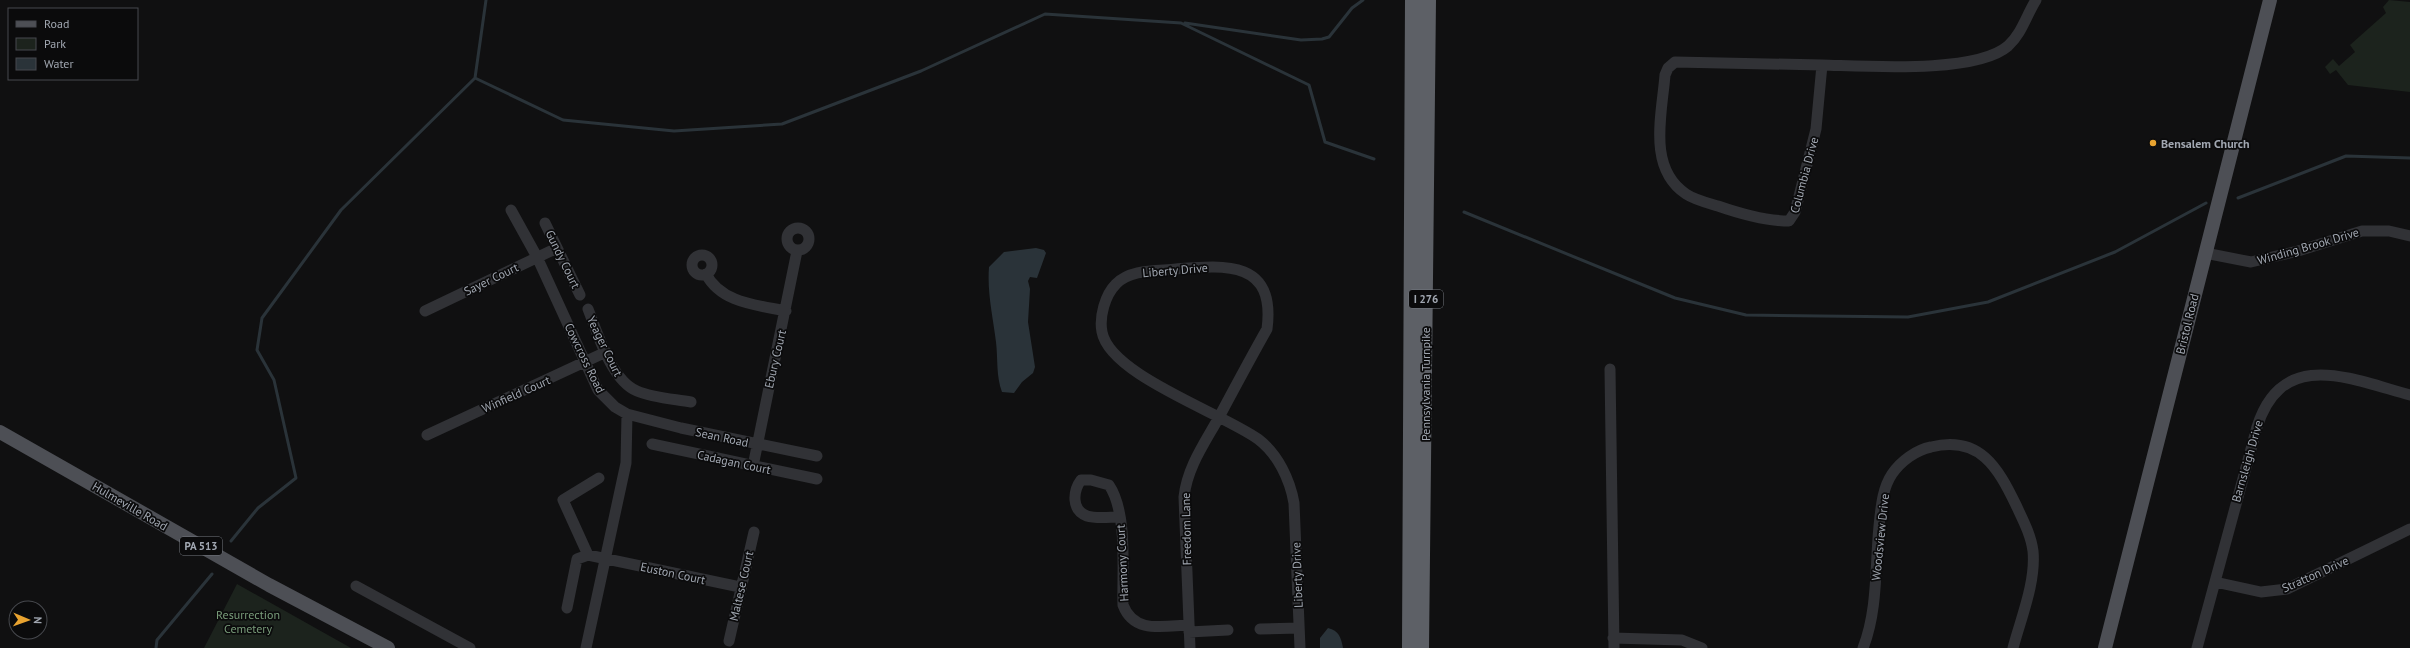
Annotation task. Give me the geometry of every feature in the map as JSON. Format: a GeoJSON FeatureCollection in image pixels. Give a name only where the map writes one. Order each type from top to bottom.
{"type":"FeatureCollection","features":[{"type":"Feature","properties":{"kind":"highway","name":"Pennsylvania Turnpike"},"geometry":{"type":"LineString","coordinates":[[1410,648],[1413,0]]}},
{"type":"Feature","properties":{"kind":"highway","name":"Pennsylvania Turnpike"},"geometry":{"type":"LineString","coordinates":[[1421,648],[1428,0]]}},
{"type":"Feature","properties":{"kind":"main road","name":"Bristol Road"},"geometry":{"type":"LineString","coordinates":[[2105,648],[2270,0]]}},
{"type":"Feature","properties":{"kind":"main road","name":"Hulmeville Road"},"geometry":{"type":"LineString","coordinates":[[0,432],[269,585],[388,648]]}},
{"type":"Feature","properties":{"kind":"street","name":"Columbia Drive"},"geometry":{"type":"LineString","coordinates":[[1822,65],[1816,129],[1795,212],[1789,221],[1759,218],[1697,199],[1687,195],[1671,180],[1661,158],[1659,144],[1665,75],[1672,64],[1681,62],[1822,65],[1931,65],[1986,58],[2007,47],[2021,31],[2036,0]]}},
{"type":"Feature","properties":{"kind":"street","name":"Cowcross Road"},"geometry":{"type":"LineString","coordinates":[[511,210],[537,257],[585,363],[604,398],[627,414]]}},
{"type":"Feature","properties":{"kind":"street","name":"Gundy Court"},"geometry":{"type":"LineString","coordinates":[[545,223],[580,295]]}},
{"type":"Feature","properties":{"kind":"street","name":"Winding Brook Drive"},"geometry":{"type":"LineString","coordinates":[[2205,253],[2251,262],[2298,251],[2362,230],[2389,230],[2410,236]]}},
{"type":"Feature","properties":{"kind":"street","name":"Sayer Court"},"geometry":{"type":"LineString","coordinates":[[425,311],[557,248]]}},
{"type":"Feature","properties":{"kind":"street","name":"Ebury Court"},"geometry":{"type":"LineString","coordinates":[[753,466],[786,311],[797,250]]}},
{"type":"Feature","properties":{"kind":"street","name":"Liberty Drive"},"geometry":{"type":"LineString","coordinates":[[1218,418],[1267,330],[1267,307],[1264,295],[1258,284],[1244,271],[1219,266],[1146,271],[1128,275],[1116,284],[1103,309],[1102,332],[1110,351],[1125,366],[1218,418],[1258,439],[1269,450],[1291,487],[1294,504],[1300,648]]}},
{"type":"Feature","properties":{"kind":"street"},"geometry":{"type":"LineString","coordinates":[[706,274],[711,284],[723,294],[748,303],[786,311]]}},
{"type":"Feature","properties":{"kind":"street","name":"Yeager Court"},"geometry":{"type":"LineString","coordinates":[[588,309],[616,373],[625,384],[636,391],[691,402]]}},
{"type":"Feature","properties":{"kind":"street","name":"Winfield Court"},"geometry":{"type":"LineString","coordinates":[[426,435],[606,352]]}},
{"type":"Feature","properties":{"kind":"street"},"geometry":{"type":"LineString","coordinates":[[1610,369],[1614,643],[1682,640],[1702,648]]}},
{"type":"Feature","properties":{"kind":"street","name":"Barnsleigh Drive"},"geometry":{"type":"LineString","coordinates":[[2198,648],[2260,415],[2277,390],[2290,381],[2309,374],[2318,374],[2338,377],[2410,395]]}},
{"type":"Feature","properties":{"kind":"street"},"geometry":{"type":"LineString","coordinates":[[586,648],[626,463],[627,414]]}},
{"type":"Feature","properties":{"kind":"street","name":"Sean Road"},"geometry":{"type":"LineString","coordinates":[[627,414],[757,444],[817,456]]}},
{"type":"Feature","properties":{"kind":"street","name":"Freedom Lane"},"geometry":{"type":"LineString","coordinates":[[1190,648],[1184,497],[1185,481],[1218,418]]}},
{"type":"Feature","properties":{"kind":"street","name":"Cadagan Court"},"geometry":{"type":"LineString","coordinates":[[652,444],[817,479]]}},
{"type":"Feature","properties":{"kind":"street","name":"Woodsview Drive"},"geometry":{"type":"LineString","coordinates":[[1863,648],[1871,622],[1880,514],[1886,486],[1900,464],[1926,448],[1943,445],[1966,447],[1991,462],[2001,473],[2029,537],[2033,558],[2031,575],[2012,648]]}},
{"type":"Feature","properties":{"kind":"street"},"geometry":{"type":"LineString","coordinates":[[588,555],[563,500],[599,478]]}},
{"type":"Feature","properties":{"kind":"street","name":"Harmony Court"},"geometry":{"type":"LineString","coordinates":[[1120,517],[1123,605],[1127,615],[1136,623],[1144,626],[1228,630]]}},
{"type":"Feature","properties":{"kind":"street","name":"Stratton Drive"},"geometry":{"type":"LineString","coordinates":[[2215,582],[2261,592],[2287,589],[2410,530]]}},
{"type":"Feature","properties":{"kind":"street","name":"Maltese Court"},"geometry":{"type":"LineString","coordinates":[[729,641],[754,532]]}},
{"type":"Feature","properties":{"kind":"street"},"geometry":{"type":"LineString","coordinates":[[568,608],[577,559],[588,555],[605,558]]}},
{"type":"Feature","properties":{"kind":"street","name":"Euston Court"},"geometry":{"type":"LineString","coordinates":[[605,558],[740,588]]}},
{"type":"Feature","properties":{"kind":"street"},"geometry":{"type":"LineString","coordinates":[[356,586],[470,648]]}},
{"type":"Feature","properties":{"kind":"street"},"geometry":{"type":"LineString","coordinates":[[1260,629],[1299,628]]}},
{"type":"Feature","properties":{"kind":"green space"},"geometry":{"type":"Polygon","coordinates":[[[2389,0],[2410,2],[2410,92],[2348,85],[2336,70],[2330,74],[2325,67],[2333,59],[2339,66],[2355,52],[2350,45],[2386,13],[2383,7],[2389,0]]]}},
{"type":"Feature","properties":{"kind":"green space","name":"Resurrection Cemetery"},"geometry":{"type":"Polygon","coordinates":[[[237,584],[351,648],[204,648],[237,584]]]}},
{"type":"Feature","properties":{"kind":"water"},"geometry":{"type":"Polygon","coordinates":[[[1036,248],[1044,250],[1046,253],[1037,278],[1030,277],[1028,281],[1030,289],[1028,322],[1035,367],[1033,373],[1022,382],[1014,393],[1002,392],[998,374],[996,342],[990,296],[989,267],[1004,252],[1036,248]]]}},
{"type":"Feature","properties":{"kind":"water"},"geometry":{"type":"Polygon","coordinates":[[[1328,628],[1335,631],[1339,635],[1343,648],[1320,648],[1320,638],[1328,628]]]}},
{"type":"Feature","properties":{"kind":"waterway"},"geometry":{"type":"LineString","coordinates":[[231,541],[258,508],[296,478],[274,380],[257,350],[262,318],[341,210],[475,78],[486,0]]}},
{"type":"Feature","properties":{"kind":"waterway"},"geometry":{"type":"LineString","coordinates":[[1185,23],[1301,40],[1322,39],[1329,37],[1352,8],[1363,0]]}},
{"type":"Feature","properties":{"kind":"waterway"},"geometry":{"type":"LineString","coordinates":[[475,78],[563,120],[674,131],[782,124],[921,71],[1045,14],[1181,23],[1309,85],[1325,142],[1374,159]]}},
{"type":"Feature","properties":{"kind":"waterway"},"geometry":{"type":"LineString","coordinates":[[2238,198],[2346,156],[2410,158]]}},
{"type":"Feature","properties":{"kind":"waterway"},"geometry":{"type":"LineString","coordinates":[[1464,212],[1675,298],[1746,315],[1908,317],[1988,302],[2115,252],[2206,203]]}},
{"type":"Feature","properties":{"kind":"waterway"},"geometry":{"type":"LineString","coordinates":[[156,648],[157,640],[212,574]]}},
{"type":"Feature","properties":{"kind":"place","name":"Bensalem Church"},"geometry":{"type":"Point","coordinates":[2153,143]}}]}
